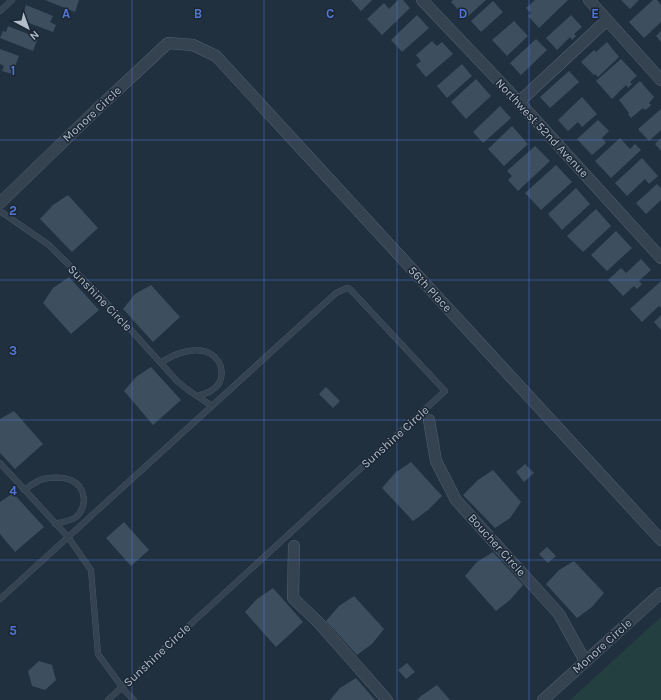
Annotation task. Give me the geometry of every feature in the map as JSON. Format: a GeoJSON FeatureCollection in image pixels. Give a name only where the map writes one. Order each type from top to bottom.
{"type":"FeatureCollection","features":[{"type":"Feature","properties":{"kind":"street","name":"Northwest 52nd Avenue"},"geometry":{"type":"LineString","coordinates":[[422,0],[519,102],[661,258]]}},
{"type":"Feature","properties":{"kind":"street"},"geometry":{"type":"LineString","coordinates":[[589,0],[661,80]]}},
{"type":"Feature","properties":{"kind":"street"},"geometry":{"type":"LineString","coordinates":[[519,102],[607,20]]}},
{"type":"Feature","properties":{"kind":"street","name":"Monore Circle"},"geometry":{"type":"LineString","coordinates":[[0,203],[168,43],[193,45]]}},
{"type":"Feature","properties":{"kind":"street","name":"56th Place"},"geometry":{"type":"LineString","coordinates":[[193,45],[216,56],[661,540]]}},
{"type":"Feature","properties":{"kind":"street","name":"Boucher Circle"},"geometry":{"type":"LineString","coordinates":[[429,420],[436,461],[456,500],[559,614],[585,661]]}},
{"type":"Feature","properties":{"kind":"street"},"geometry":{"type":"LineString","coordinates":[[294,546],[294,598],[319,623],[387,700]]}},
{"type":"Feature","properties":{"kind":"street","name":"Monore Circle"},"geometry":{"type":"LineString","coordinates":[[543,700],[661,593]]}},
{"type":"Feature","properties":{"kind":"lane"},"geometry":{"type":"LineString","coordinates":[[0,11],[7,1]]}},
{"type":"Feature","properties":{"kind":"lane","name":"Sunshine Circle"},"geometry":{"type":"LineString","coordinates":[[0,211],[50,245],[102,298],[177,381],[212,406]]}},
{"type":"Feature","properties":{"kind":"lane","name":"Sunshine Circle"},"geometry":{"type":"LineString","coordinates":[[0,599],[336,293],[347,288],[350,289],[445,391],[108,700]]}},
{"type":"Feature","properties":{"kind":"lane"},"geometry":{"type":"LineString","coordinates":[[162,363],[168,358],[195,350],[211,354],[221,368],[222,376],[213,390],[198,396]]}},
{"type":"Feature","properties":{"kind":"lane"},"geometry":{"type":"LineString","coordinates":[[0,463],[68,537],[91,570],[98,654],[122,687],[134,700]]}},
{"type":"Feature","properties":{"kind":"lane"},"geometry":{"type":"LineString","coordinates":[[24,490],[42,479],[57,477],[73,481],[80,487],[84,495],[84,503],[80,512],[76,517],[55,524]]}},
{"type":"Feature","properties":{"kind":"green space"},"geometry":{"type":"Polygon","coordinates":[[[661,617],[661,700],[570,700],[661,617]]]}},
{"type":"Feature","properties":{"kind":"building"},"geometry":{"type":"Polygon","coordinates":[[[45,0],[79,0],[75,12],[45,0]]]}},
{"type":"Feature","properties":{"kind":"building"},"geometry":{"type":"Polygon","coordinates":[[[351,0],[372,0],[361,11],[351,0]]]}},
{"type":"Feature","properties":{"kind":"building"},"geometry":{"type":"Polygon","coordinates":[[[398,0],[403,0],[410,8],[382,35],[367,19],[384,3],[389,9],[398,0]]]}},
{"type":"Feature","properties":{"kind":"building"},"geometry":{"type":"Polygon","coordinates":[[[453,0],[486,0],[466,18],[451,2],[453,0]]]}},
{"type":"Feature","properties":{"kind":"building"},"geometry":{"type":"Polygon","coordinates":[[[535,0],[568,0],[539,28],[528,16],[531,13],[526,8],[535,0]]]}},
{"type":"Feature","properties":{"kind":"building"},"geometry":{"type":"Polygon","coordinates":[[[621,0],[639,0],[630,9],[621,0]]]}},
{"type":"Feature","properties":{"kind":"building"},"geometry":{"type":"Polygon","coordinates":[[[653,0],[657,0],[661,5],[661,22],[644,38],[629,22],[653,0]]]}},
{"type":"Feature","properties":{"kind":"building"},"geometry":{"type":"Polygon","coordinates":[[[493,1],[503,12],[481,32],[471,21],[493,1]]]}},
{"type":"Feature","properties":{"kind":"building"},"geometry":{"type":"Polygon","coordinates":[[[26,5],[53,16],[50,22],[56,25],[53,32],[21,20],[26,5]]]}},
{"type":"Feature","properties":{"kind":"building"},"geometry":{"type":"Polygon","coordinates":[[[417,15],[429,28],[402,52],[391,40],[417,15]]]}},
{"type":"Feature","properties":{"kind":"building"},"geometry":{"type":"Polygon","coordinates":[[[571,15],[582,27],[574,34],[576,36],[572,40],[570,37],[557,50],[546,38],[571,15]]]}},
{"type":"Feature","properties":{"kind":"building"},"geometry":{"type":"Polygon","coordinates":[[[514,21],[528,36],[507,56],[492,40],[514,21]]]}},
{"type":"Feature","properties":{"kind":"building"},"geometry":{"type":"Polygon","coordinates":[[[8,26],[38,38],[33,51],[0,38],[3,31],[6,32],[8,26]]]}},
{"type":"Feature","properties":{"kind":"building"},"geometry":{"type":"Polygon","coordinates":[[[661,31],[661,42],[656,36],[661,31]]]}},
{"type":"Feature","properties":{"kind":"building"},"geometry":{"type":"Polygon","coordinates":[[[536,39],[547,50],[521,75],[510,63],[536,39]]]}},
{"type":"Feature","properties":{"kind":"building"},"geometry":{"type":"Polygon","coordinates":[[[432,41],[437,46],[442,42],[453,54],[426,77],[416,65],[421,61],[416,55],[432,41]]]}},
{"type":"Feature","properties":{"kind":"building"},"geometry":{"type":"Polygon","coordinates":[[[607,42],[619,57],[598,77],[581,62],[594,50],[596,52],[607,42]]]}},
{"type":"Feature","properties":{"kind":"building"},"geometry":{"type":"Polygon","coordinates":[[[0,49],[19,56],[12,74],[2,71],[4,66],[0,64],[0,49]]]}},
{"type":"Feature","properties":{"kind":"building"},"geometry":{"type":"Polygon","coordinates":[[[621,59],[637,76],[630,82],[632,84],[628,88],[626,85],[612,99],[596,81],[621,59]]]}},
{"type":"Feature","properties":{"kind":"building"},"geometry":{"type":"Polygon","coordinates":[[[462,64],[472,76],[447,98],[437,86],[462,64]]]}},
{"type":"Feature","properties":{"kind":"building"},"geometry":{"type":"Polygon","coordinates":[[[569,71],[579,82],[550,108],[540,97],[569,71]]]}},
{"type":"Feature","properties":{"kind":"building"},"geometry":{"type":"Polygon","coordinates":[[[476,79],[491,96],[466,119],[451,102],[476,79]]]}},
{"type":"Feature","properties":{"kind":"building"},"geometry":{"type":"Polygon","coordinates":[[[640,81],[654,97],[649,103],[651,105],[648,108],[645,110],[643,108],[631,118],[619,100],[640,81]]]}},
{"type":"Feature","properties":{"kind":"building"},"geometry":{"type":"Polygon","coordinates":[[[582,97],[597,114],[582,127],[578,122],[568,131],[558,120],[582,97]]]}},
{"type":"Feature","properties":{"kind":"building"},"geometry":{"type":"Polygon","coordinates":[[[500,106],[511,118],[483,143],[473,132],[500,106]]]}},
{"type":"Feature","properties":{"kind":"building"},"geometry":{"type":"Polygon","coordinates":[[[661,109],[661,130],[649,141],[638,129],[661,109]]]}},
{"type":"Feature","properties":{"kind":"building"},"geometry":{"type":"Polygon","coordinates":[[[598,120],[609,131],[602,138],[606,143],[592,155],[577,139],[598,120]]]}},
{"type":"Feature","properties":{"kind":"building"},"geometry":{"type":"Polygon","coordinates":[[[512,126],[528,144],[504,166],[488,149],[512,126]]]}},
{"type":"Feature","properties":{"kind":"building"},"geometry":{"type":"Polygon","coordinates":[[[620,138],[630,149],[635,144],[641,150],[611,178],[595,161],[620,138]]]}},
{"type":"Feature","properties":{"kind":"building"},"geometry":{"type":"Polygon","coordinates":[[[661,138],[661,151],[655,144],[661,138]]]}},
{"type":"Feature","properties":{"kind":"building"},"geometry":{"type":"Polygon","coordinates":[[[535,146],[550,161],[518,191],[508,180],[512,176],[507,171],[535,146]]]}},
{"type":"Feature","properties":{"kind":"building"},"geometry":{"type":"Polygon","coordinates":[[[642,158],[658,176],[649,184],[645,179],[627,196],[615,183],[642,158]]]}},
{"type":"Feature","properties":{"kind":"building"},"geometry":{"type":"Polygon","coordinates":[[[556,165],[572,182],[541,210],[525,193],[556,165]]]}},
{"type":"Feature","properties":{"kind":"building"},"geometry":{"type":"Polygon","coordinates":[[[657,184],[661,188],[661,200],[646,214],[636,203],[657,184]]]}},
{"type":"Feature","properties":{"kind":"building"},"geometry":{"type":"Polygon","coordinates":[[[576,188],[590,204],[562,230],[548,214],[576,188]]]}},
{"type":"Feature","properties":{"kind":"building"},"geometry":{"type":"Polygon","coordinates":[[[68,195],[98,228],[72,252],[40,219],[53,205],[68,195]]]}},
{"type":"Feature","properties":{"kind":"building"},"geometry":{"type":"Polygon","coordinates":[[[596,209],[611,226],[583,252],[567,236],[596,209]]]}},
{"type":"Feature","properties":{"kind":"building"},"geometry":{"type":"Polygon","coordinates":[[[616,231],[632,248],[607,271],[591,255],[616,231]]]}},
{"type":"Feature","properties":{"kind":"building"},"geometry":{"type":"Polygon","coordinates":[[[641,259],[651,270],[639,281],[642,284],[637,289],[634,286],[623,296],[608,280],[621,268],[626,273],[641,259]]]}},
{"type":"Feature","properties":{"kind":"building"},"geometry":{"type":"Polygon","coordinates":[[[69,277],[99,310],[71,334],[43,303],[53,288],[69,277]]]}},
{"type":"Feature","properties":{"kind":"building"},"geometry":{"type":"Polygon","coordinates":[[[661,281],[661,308],[659,306],[642,322],[630,309],[661,281]]]}},
{"type":"Feature","properties":{"kind":"building"},"geometry":{"type":"Polygon","coordinates":[[[151,285],[180,317],[153,342],[123,309],[135,294],[151,285]]]}},
{"type":"Feature","properties":{"kind":"building"},"geometry":{"type":"Polygon","coordinates":[[[661,315],[661,330],[654,322],[661,315]]]}},
{"type":"Feature","properties":{"kind":"building"},"geometry":{"type":"Polygon","coordinates":[[[151,367],[181,400],[153,425],[124,391],[136,377],[151,367]]]}},
{"type":"Feature","properties":{"kind":"building"},"geometry":{"type":"Polygon","coordinates":[[[326,387],[340,401],[333,408],[319,394],[326,387]]]}},
{"type":"Feature","properties":{"kind":"building"},"geometry":{"type":"Polygon","coordinates":[[[14,411],[43,444],[15,469],[0,453],[0,419],[14,411]]]}},
{"type":"Feature","properties":{"kind":"building"},"geometry":{"type":"Polygon","coordinates":[[[411,462],[442,496],[428,510],[413,521],[382,488],[395,473],[411,462]]]}},
{"type":"Feature","properties":{"kind":"building"},"geometry":{"type":"Polygon","coordinates":[[[525,464],[534,473],[524,482],[516,472],[525,464]]]}},
{"type":"Feature","properties":{"kind":"building"},"geometry":{"type":"Polygon","coordinates":[[[493,470],[521,502],[510,518],[495,528],[463,495],[478,480],[493,470]]]}},
{"type":"Feature","properties":{"kind":"building"},"geometry":{"type":"Polygon","coordinates":[[[13,493],[44,527],[15,552],[0,534],[0,502],[13,493]]]}},
{"type":"Feature","properties":{"kind":"building"},"geometry":{"type":"Polygon","coordinates":[[[124,522],[149,550],[131,566],[106,538],[124,522]]]}},
{"type":"Feature","properties":{"kind":"building"},"geometry":{"type":"Polygon","coordinates":[[[547,547],[556,556],[548,563],[539,554],[547,547]]]}},
{"type":"Feature","properties":{"kind":"building"},"geometry":{"type":"Polygon","coordinates":[[[493,552],[523,585],[510,600],[496,611],[465,576],[477,562],[493,552]]]}},
{"type":"Feature","properties":{"kind":"building"},"geometry":{"type":"Polygon","coordinates":[[[574,561],[604,593],[592,607],[577,618],[546,584],[559,570],[574,561]]]}},
{"type":"Feature","properties":{"kind":"building"},"geometry":{"type":"Polygon","coordinates":[[[273,588],[303,622],[276,647],[245,612],[257,599],[273,588]]]}},
{"type":"Feature","properties":{"kind":"building"},"geometry":{"type":"Polygon","coordinates":[[[354,596],[384,629],[372,644],[357,655],[326,621],[339,606],[354,596]]]}},
{"type":"Feature","properties":{"kind":"building"},"geometry":{"type":"Polygon","coordinates":[[[39,661],[52,665],[56,680],[45,690],[32,686],[28,671],[39,661]]]}},
{"type":"Feature","properties":{"kind":"building"},"geometry":{"type":"Polygon","coordinates":[[[407,663],[415,672],[406,679],[398,670],[407,663]]]}},
{"type":"Feature","properties":{"kind":"building"},"geometry":{"type":"Polygon","coordinates":[[[356,678],[375,700],[330,700],[340,688],[356,678]]]}},
{"type":"Feature","properties":{"kind":"building"},"geometry":{"type":"Polygon","coordinates":[[[437,685],[450,700],[417,700],[421,696],[437,685]]]}}]}
